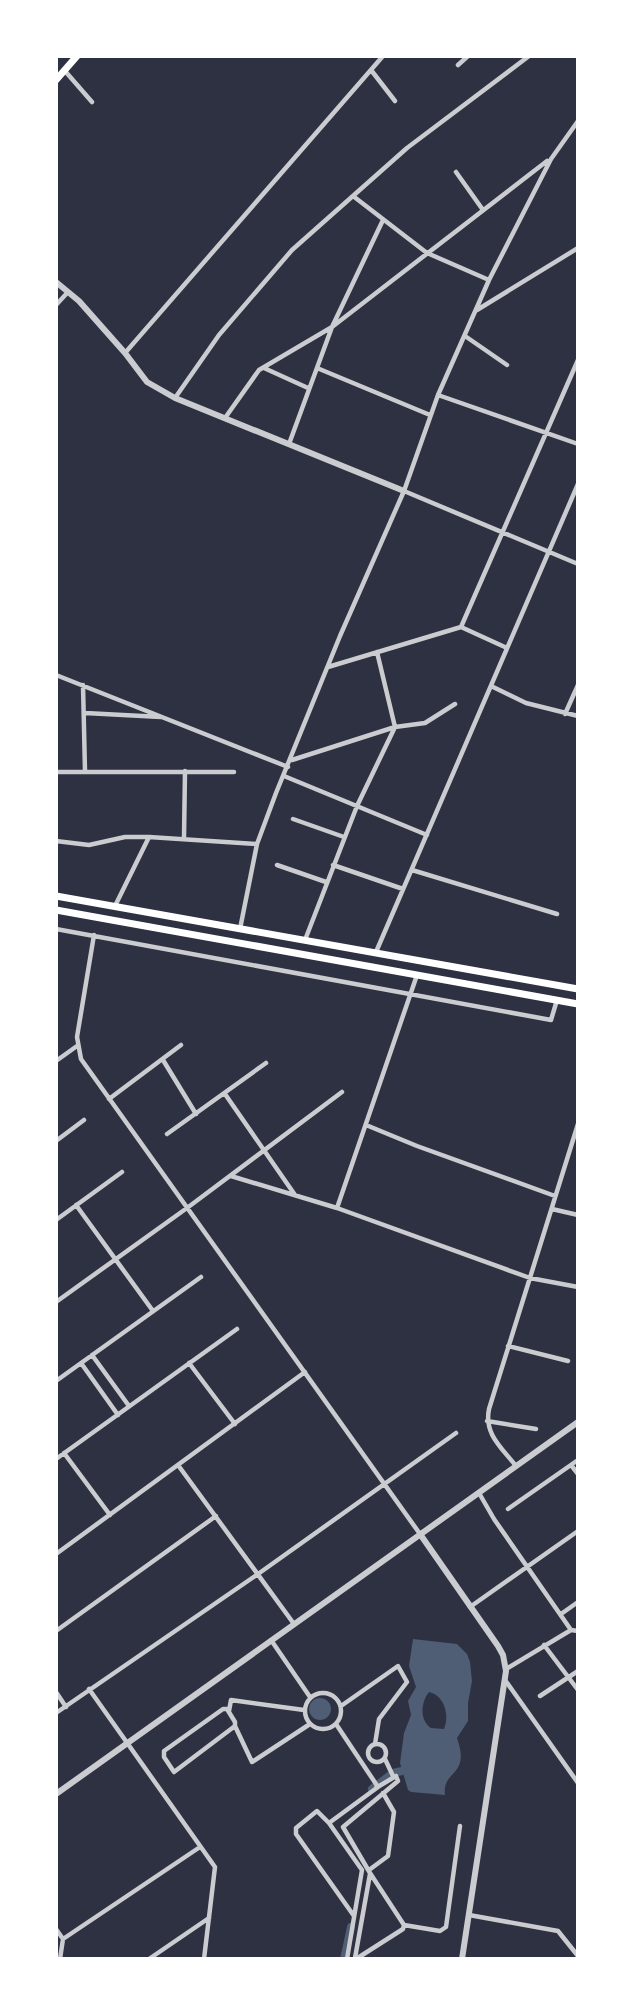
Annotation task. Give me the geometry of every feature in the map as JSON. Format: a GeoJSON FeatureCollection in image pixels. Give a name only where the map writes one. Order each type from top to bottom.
{"type":"FeatureCollection","features":[{"type":"Feature","properties":{"kind":"main road"},"geometry":{"type":"LineString","coordinates":[[56,80],[77,56]]}},
{"type":"Feature","properties":{"kind":"main road"},"geometry":{"type":"LineString","coordinates":[[56,896],[578,989]]}},
{"type":"Feature","properties":{"kind":"main road"},"geometry":{"type":"LineString","coordinates":[[56,910],[578,1004]]}},
{"type":"Feature","properties":{"kind":"street"},"geometry":{"type":"LineString","coordinates":[[125,353],[383,56]]}},
{"type":"Feature","properties":{"kind":"street"},"geometry":{"type":"LineString","coordinates":[[458,65],[468,56]]}},
{"type":"Feature","properties":{"kind":"street"},"geometry":{"type":"LineString","coordinates":[[176,398],[219,335],[292,250],[407,148],[529,56]]}},
{"type":"Feature","properties":{"kind":"street"},"geometry":{"type":"LineString","coordinates":[[65,70],[92,103]]}},
{"type":"Feature","properties":{"kind":"street"},"geometry":{"type":"LineString","coordinates":[[371,70],[395,101]]}},
{"type":"Feature","properties":{"kind":"street"},"geometry":{"type":"LineString","coordinates":[[240,929],[257,844],[328,667],[404,491],[438,395],[489,280],[551,159],[578,121]]}},
{"type":"Feature","properties":{"kind":"street"},"geometry":{"type":"LineString","coordinates":[[225,418],[264,367],[332,327],[551,159]]}},
{"type":"Feature","properties":{"kind":"street"},"geometry":{"type":"LineString","coordinates":[[456,172],[484,210]]}},
{"type":"Feature","properties":{"kind":"street"},"geometry":{"type":"LineString","coordinates":[[354,195],[426,253],[489,280]]}},
{"type":"Feature","properties":{"kind":"street"},"geometry":{"type":"LineString","coordinates":[[289,444],[332,327],[383,220]]}},
{"type":"Feature","properties":{"kind":"street"},"geometry":{"type":"LineString","coordinates":[[477,310],[578,248]]}},
{"type":"Feature","properties":{"kind":"street"},"geometry":{"type":"LineString","coordinates":[[56,282],[125,353],[147,382],[176,398],[578,564]]}},
{"type":"Feature","properties":{"kind":"street"},"geometry":{"type":"LineString","coordinates":[[56,306],[68,292]]}},
{"type":"Feature","properties":{"kind":"street"},"geometry":{"type":"LineString","coordinates":[[465,335],[507,365]]}},
{"type":"Feature","properties":{"kind":"street"},"geometry":{"type":"LineString","coordinates":[[461,628],[578,360]]}},
{"type":"Feature","properties":{"kind":"street"},"geometry":{"type":"LineString","coordinates":[[264,367],[308,388]]}},
{"type":"Feature","properties":{"kind":"street"},"geometry":{"type":"LineString","coordinates":[[317,368],[430,415]]}},
{"type":"Feature","properties":{"kind":"street"},"geometry":{"type":"LineString","coordinates":[[438,395],[578,444]]}},
{"type":"Feature","properties":{"kind":"street"},"geometry":{"type":"LineString","coordinates":[[376,953],[578,484]]}},
{"type":"Feature","properties":{"kind":"street"},"geometry":{"type":"LineString","coordinates":[[328,667],[461,628],[507,648]]}},
{"type":"Feature","properties":{"kind":"street"},"geometry":{"type":"LineString","coordinates":[[305,940],[344,837],[394,727],[377,652]]}},
{"type":"Feature","properties":{"kind":"street"},"geometry":{"type":"LineString","coordinates":[[56,675],[288,767]]}},
{"type":"Feature","properties":{"kind":"street"},"geometry":{"type":"LineString","coordinates":[[83,685],[85,771]]}},
{"type":"Feature","properties":{"kind":"street"},"geometry":{"type":"LineString","coordinates":[[565,714],[578,685]]}},
{"type":"Feature","properties":{"kind":"street"},"geometry":{"type":"LineString","coordinates":[[491,686],[526,703],[578,716]]}},
{"type":"Feature","properties":{"kind":"street"},"geometry":{"type":"LineString","coordinates":[[291,760],[394,727],[425,723],[455,704]]}},
{"type":"Feature","properties":{"kind":"street"},"geometry":{"type":"LineString","coordinates":[[85,713],[166,718]]}},
{"type":"Feature","properties":{"kind":"street"},"geometry":{"type":"LineString","coordinates":[[184,838],[185,771]]}},
{"type":"Feature","properties":{"kind":"street"},"geometry":{"type":"LineString","coordinates":[[56,772],[234,772]]}},
{"type":"Feature","properties":{"kind":"street"},"geometry":{"type":"LineString","coordinates":[[284,776],[427,835]]}},
{"type":"Feature","properties":{"kind":"street"},"geometry":{"type":"LineString","coordinates":[[293,819],[344,837]]}},
{"type":"Feature","properties":{"kind":"street"},"geometry":{"type":"LineString","coordinates":[[56,841],[89,845],[125,837],[149,837],[257,844]]}},
{"type":"Feature","properties":{"kind":"street"},"geometry":{"type":"LineString","coordinates":[[115,906],[149,837]]}},
{"type":"Feature","properties":{"kind":"street"},"geometry":{"type":"LineString","coordinates":[[276,865],[326,882]]}},
{"type":"Feature","properties":{"kind":"street"},"geometry":{"type":"LineString","coordinates":[[333,865],[403,889]]}},
{"type":"Feature","properties":{"kind":"street"},"geometry":{"type":"LineString","coordinates":[[412,870],[557,914]]}},
{"type":"Feature","properties":{"kind":"street"},"geometry":{"type":"LineString","coordinates":[[56,929],[551,1020],[558,1000]]}},
{"type":"Feature","properties":{"kind":"street"},"geometry":{"type":"LineString","coordinates":[[94,936],[77,1046],[81,1059],[421,1534],[503,1655],[505,1679],[462,1959]]}},
{"type":"Feature","properties":{"kind":"street"},"geometry":{"type":"LineString","coordinates":[[337,1208],[417,975]]}},
{"type":"Feature","properties":{"kind":"street"},"geometry":{"type":"LineString","coordinates":[[109,1098],[181,1045]]}},
{"type":"Feature","properties":{"kind":"street"},"geometry":{"type":"LineString","coordinates":[[56,1061],[77,1046]]}},
{"type":"Feature","properties":{"kind":"street"},"geometry":{"type":"LineString","coordinates":[[163,1060],[196,1114]]}},
{"type":"Feature","properties":{"kind":"street"},"geometry":{"type":"LineString","coordinates":[[167,1134],[266,1063]]}},
{"type":"Feature","properties":{"kind":"street"},"geometry":{"type":"LineString","coordinates":[[56,1302],[341,1092]]}},
{"type":"Feature","properties":{"kind":"street"},"geometry":{"type":"LineString","coordinates":[[225,1094],[296,1196]]}},
{"type":"Feature","properties":{"kind":"street"},"geometry":{"type":"LineString","coordinates":[[56,1141],[84,1120]]}},
{"type":"Feature","properties":{"kind":"street"},"geometry":{"type":"LineString","coordinates":[[516,1466],[488,1430],[486,1421],[555,1196],[575,1142],[578,1124]]}},
{"type":"Feature","properties":{"kind":"street"},"geometry":{"type":"LineString","coordinates":[[366,1125],[555,1196]]}},
{"type":"Feature","properties":{"kind":"street"},"geometry":{"type":"LineString","coordinates":[[56,1220],[122,1172]]}},
{"type":"Feature","properties":{"kind":"street"},"geometry":{"type":"LineString","coordinates":[[231,1175],[337,1208],[530,1278],[578,1287]]}},
{"type":"Feature","properties":{"kind":"street"},"geometry":{"type":"LineString","coordinates":[[76,1205],[153,1311]]}},
{"type":"Feature","properties":{"kind":"street"},"geometry":{"type":"LineString","coordinates":[[551,1209],[578,1215]]}},
{"type":"Feature","properties":{"kind":"street"},"geometry":{"type":"LineString","coordinates":[[56,1381],[201,1276]]}},
{"type":"Feature","properties":{"kind":"street"},"geometry":{"type":"LineString","coordinates":[[56,1459],[237,1328]]}},
{"type":"Feature","properties":{"kind":"street"},"geometry":{"type":"LineString","coordinates":[[508,1346],[568,1361]]}},
{"type":"Feature","properties":{"kind":"street"},"geometry":{"type":"LineString","coordinates":[[92,1354],[130,1406]]}},
{"type":"Feature","properties":{"kind":"street"},"geometry":{"type":"LineString","coordinates":[[81,1363],[118,1415]]}},
{"type":"Feature","properties":{"kind":"street"},"geometry":{"type":"LineString","coordinates":[[189,1363],[234,1424]]}},
{"type":"Feature","properties":{"kind":"street"},"geometry":{"type":"LineString","coordinates":[[56,1554],[304,1373]]}},
{"type":"Feature","properties":{"kind":"street"},"geometry":{"type":"LineString","coordinates":[[486,1421],[536,1429]]}},
{"type":"Feature","properties":{"kind":"street"},"geometry":{"type":"LineString","coordinates":[[56,1794],[578,1422]]}},
{"type":"Feature","properties":{"kind":"street"},"geometry":{"type":"LineString","coordinates":[[56,1713],[456,1433]]}},
{"type":"Feature","properties":{"kind":"street"},"geometry":{"type":"LineString","coordinates":[[64,1453],[110,1515]]}},
{"type":"Feature","properties":{"kind":"street"},"geometry":{"type":"LineString","coordinates":[[508,1509],[578,1460]]}},
{"type":"Feature","properties":{"kind":"street"},"geometry":{"type":"LineString","coordinates":[[178,1465],[295,1624]]}},
{"type":"Feature","properties":{"kind":"street"},"geometry":{"type":"LineString","coordinates":[[571,1465],[578,1474]]}},
{"type":"Feature","properties":{"kind":"street"},"geometry":{"type":"LineString","coordinates":[[478,1493],[571,1630]]}},
{"type":"Feature","properties":{"kind":"street"},"geometry":{"type":"LineString","coordinates":[[56,1631],[216,1516]]}},
{"type":"Feature","properties":{"kind":"street"},"geometry":{"type":"LineString","coordinates":[[470,1607],[578,1531]]}},
{"type":"Feature","properties":{"kind":"street"},"geometry":{"type":"LineString","coordinates":[[561,1614],[578,1602]]}},
{"type":"Feature","properties":{"kind":"street"},"geometry":{"type":"LineString","coordinates":[[506,1669],[571,1630],[578,1631]]}},
{"type":"Feature","properties":{"kind":"street"},"geometry":{"type":"LineString","coordinates":[[271,1640],[310,1698]]}},
{"type":"Feature","properties":{"kind":"street"},"geometry":{"type":"LineString","coordinates":[[544,1645],[578,1690]]}},
{"type":"Feature","properties":{"kind":"street"},"geometry":{"type":"LineString","coordinates":[[341,1706],[398,1666],[407,1682],[379,1719],[375,1744]]}},
{"type":"Feature","properties":{"kind":"street"},"geometry":{"type":"LineString","coordinates":[[540,1696],[578,1671]]}},
{"type":"Feature","properties":{"kind":"street"},"geometry":{"type":"LineString","coordinates":[[505,1679],[578,1783]]}},
{"type":"Feature","properties":{"kind":"street"},"geometry":{"type":"LineString","coordinates":[[89,1689],[215,1867],[204,1959]]}},
{"type":"Feature","properties":{"kind":"street"},"geometry":{"type":"LineString","coordinates":[[56,1692],[66,1707]]}},
{"type":"Feature","properties":{"kind":"street"},"geometry":{"type":"LineString","coordinates":[[328,1693],[338,1700],[341,1706],[336,1724],[320,1729],[310,1724],[304,1710],[310,1698],[316,1694],[328,1693]]}},
{"type":"Feature","properties":{"kind":"street"},"geometry":{"type":"LineString","coordinates":[[304,1710],[232,1700],[229,1712],[252,1762],[310,1724]]}},
{"type":"Feature","properties":{"kind":"street"},"geometry":{"type":"LineString","coordinates":[[229,1712],[223,1709],[164,1751],[164,1757],[174,1772],[235,1726]]}},
{"type":"Feature","properties":{"kind":"street"},"geometry":{"type":"LineString","coordinates":[[336,1724],[378,1787],[373,1791]]}},
{"type":"Feature","properties":{"kind":"street"},"geometry":{"type":"LineString","coordinates":[[381,1744],[387,1753],[384,1759],[376,1762],[368,1756],[369,1747],[381,1744]]}},
{"type":"Feature","properties":{"kind":"street"},"geometry":{"type":"LineString","coordinates":[[384,1759],[398,1781],[343,1827],[404,1924],[440,1931],[446,1927],[460,1826]]}},
{"type":"Feature","properties":{"kind":"street"},"geometry":{"type":"LineString","coordinates":[[329,1823],[393,1776]]}},
{"type":"Feature","properties":{"kind":"street"},"geometry":{"type":"LineString","coordinates":[[383,1793],[394,1812],[388,1857],[369,1871],[355,1959],[363,1957],[403,1929],[404,1924]]}},
{"type":"Feature","properties":{"kind":"street"},"geometry":{"type":"LineString","coordinates":[[347,1959],[362,1870],[329,1823],[317,1811],[296,1828],[296,1834],[354,1916]]}},
{"type":"Feature","properties":{"kind":"street"},"geometry":{"type":"LineString","coordinates":[[63,1939],[200,1847]]}},
{"type":"Feature","properties":{"kind":"street"},"geometry":{"type":"LineString","coordinates":[[469,1915],[558,1931],[578,1956]]}},
{"type":"Feature","properties":{"kind":"street"},"geometry":{"type":"LineString","coordinates":[[149,1959],[210,1917]]}},
{"type":"Feature","properties":{"kind":"street"},"geometry":{"type":"LineString","coordinates":[[56,1929],[63,1939],[60,1959]]}},
{"type":"Feature","properties":{"kind":"water"},"geometry":{"type":"Polygon","coordinates":[[[413,1639],[457,1644],[467,1654],[470,1662],[472,1681],[468,1721],[457,1738],[461,1760],[445,1787],[445,1795],[408,1790],[400,1763],[404,1733],[411,1715],[408,1701],[416,1687],[409,1666],[413,1639]],[[429,1692],[426,1696],[423,1706],[424,1720],[431,1728],[444,1729],[444,1706],[429,1692]]]}},
{"type":"Feature","properties":{"kind":"water"},"geometry":{"type":"Polygon","coordinates":[[[320,1698],[328,1701],[331,1709],[328,1717],[320,1720],[312,1717],[309,1709],[312,1701],[320,1698]]]}},
{"type":"Feature","properties":{"kind":"waterway"},"geometry":{"type":"LineString","coordinates":[[372,1789],[393,1773],[402,1771]]}},
{"type":"Feature","properties":{"kind":"waterway"},"geometry":{"type":"LineString","coordinates":[[344,1959],[351,1927]]}}]}
